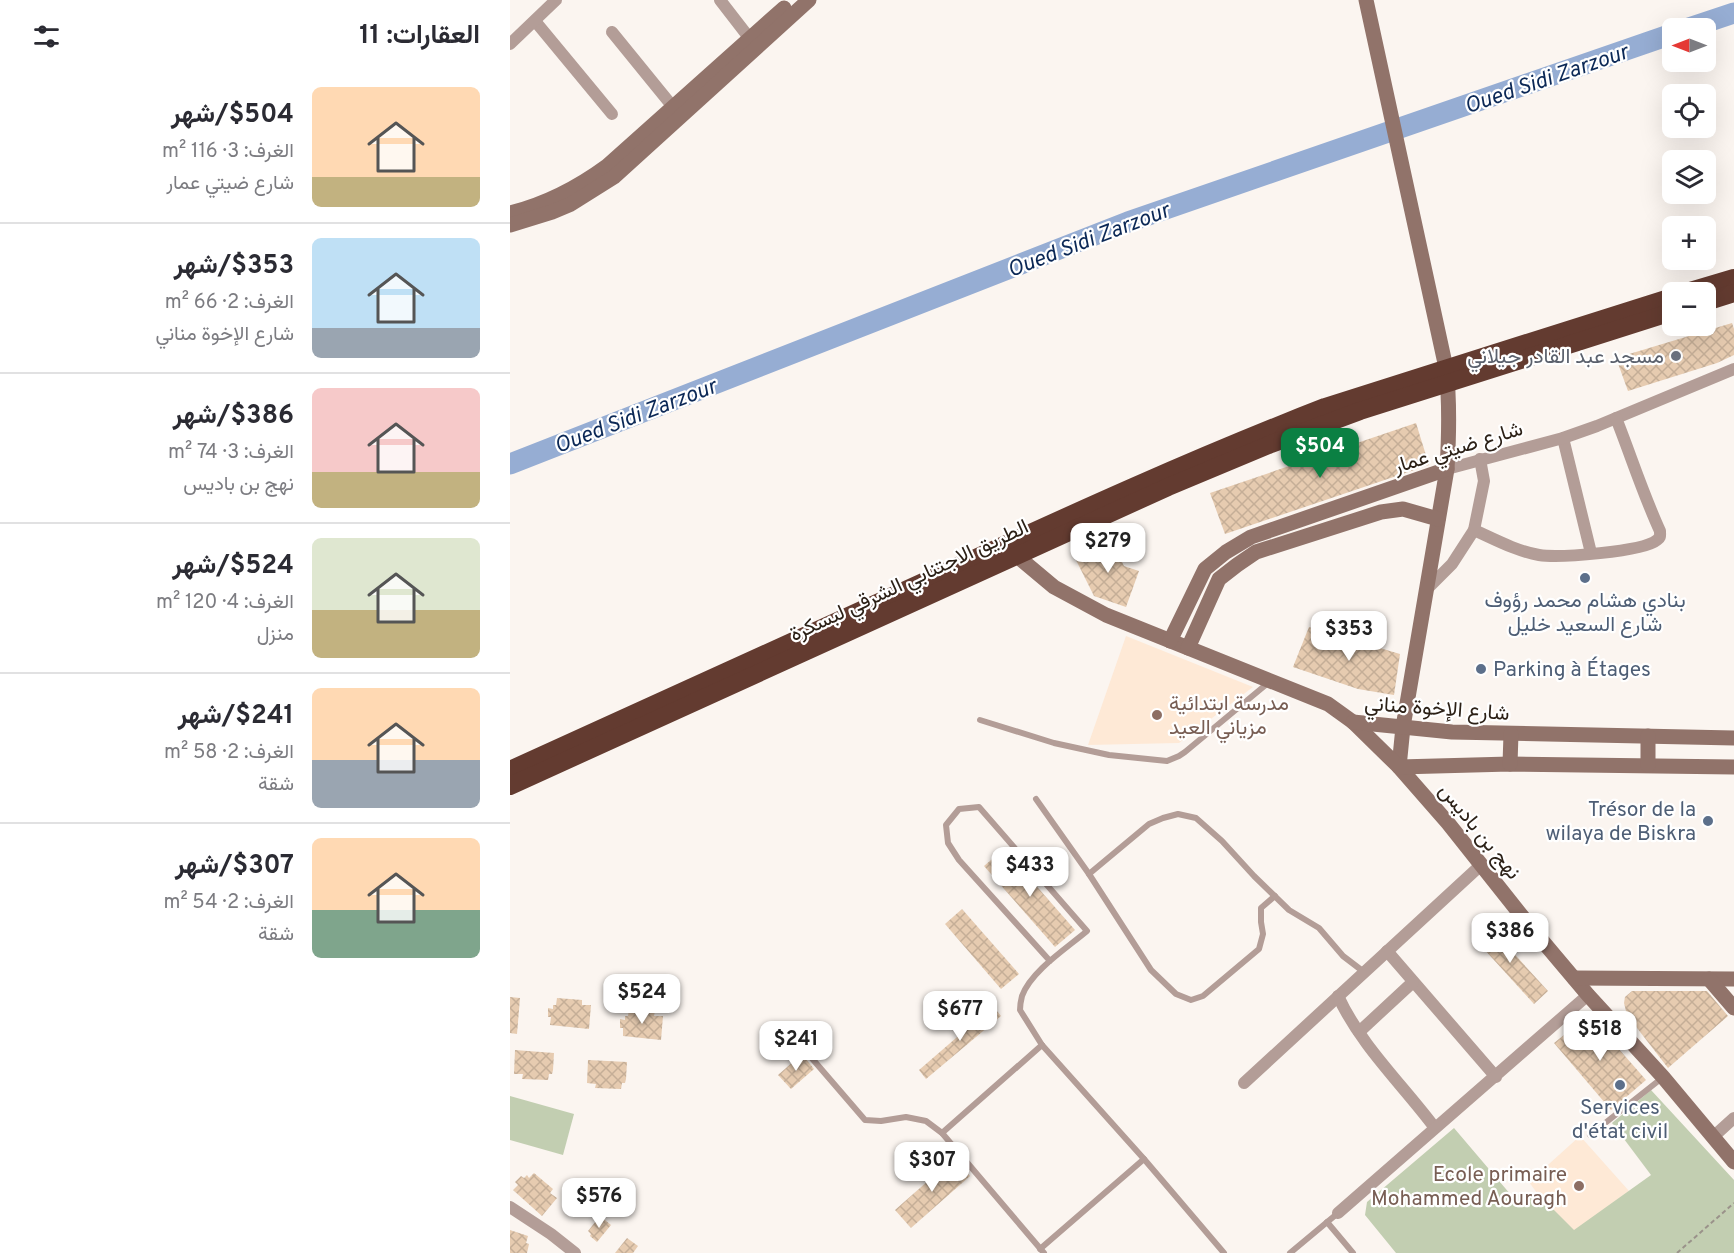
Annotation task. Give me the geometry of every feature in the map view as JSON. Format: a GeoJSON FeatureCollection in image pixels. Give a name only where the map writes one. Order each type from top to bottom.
{"type":"FeatureCollection","features":[{"type":"Feature","properties":{"kind":"highway"},"geometry":{"type":"LineString","coordinates":[[1716,283],[1734,278]]}},
{"type":"Feature","properties":{"kind":"highway"},"geometry":{"type":"LineString","coordinates":[[1716,299],[1734,293]]}},
{"type":"Feature","properties":{"kind":"highway","name":"الطريق الاجتنابي الشرقي لبسكرة"},"geometry":{"type":"LineString","coordinates":[[510,786],[1252,451],[1447,376],[1662,301]]}},
{"type":"Feature","properties":{"kind":"highway","name":"الطريق الاجتنابي الشرقي لبسكرة"},"geometry":{"type":"LineString","coordinates":[[510,770],[1002,545],[1214,451],[1325,406],[1447,376],[1662,315]]}},
{"type":"Feature","properties":{"kind":"main road"},"geometry":{"type":"LineString","coordinates":[[510,225],[571,204],[614,177],[753,43],[793,0]]}},
{"type":"Feature","properties":{"kind":"main road"},"geometry":{"type":"LineString","coordinates":[[510,213],[549,201],[584,183],[607,166],[673,107],[809,0]]}},
{"type":"Feature","properties":{"kind":"main road"},"geometry":{"type":"LineString","coordinates":[[1366,0],[1447,376],[1449,437],[1447,469],[1403,727],[1400,767],[1510,764],[1734,766]]}},
{"type":"Feature","properties":{"kind":"main road","name":"شارع ضيتي عمار"},"geometry":{"type":"LineString","coordinates":[[1170,641],[1205,569],[1226,552],[1254,545],[1401,485],[1447,469]]}},
{"type":"Feature","properties":{"kind":"main road"},"geometry":{"type":"LineString","coordinates":[[1401,485],[1403,509]]}},
{"type":"Feature","properties":{"kind":"main road"},"geometry":{"type":"LineString","coordinates":[[1188,648],[1219,579],[1237,565],[1254,545],[1381,512],[1403,509],[1438,519]]}},
{"type":"Feature","properties":{"kind":"main road"},"geometry":{"type":"LineString","coordinates":[[1017,556],[1054,587],[1106,615],[1328,704],[1353,722]]}},
{"type":"Feature","properties":{"kind":"main road","name":"شارع الإخوة مناني"},"geometry":{"type":"LineString","coordinates":[[1353,722],[1452,732],[1734,738]]}},
{"type":"Feature","properties":{"kind":"main road","name":"شارع الإخوة مناني"},"geometry":{"type":"LineString","coordinates":[[1353,722],[1400,767]]}},
{"type":"Feature","properties":{"kind":"main road"},"geometry":{"type":"LineString","coordinates":[[1510,764],[1511,734]]}},
{"type":"Feature","properties":{"kind":"main road"},"geometry":{"type":"LineString","coordinates":[[1648,736],[1648,765]]}},
{"type":"Feature","properties":{"kind":"main road","name":"نهج بن باديس"},"geometry":{"type":"LineString","coordinates":[[1400,767],[1593,1001],[1663,1077],[1734,1162]]}},
{"type":"Feature","properties":{"kind":"main road"},"geometry":{"type":"LineString","coordinates":[[1574,978],[1734,980]]}},
{"type":"Feature","properties":{"kind":"main road"},"geometry":{"type":"LineString","coordinates":[[1593,1001],[1613,978]]}},
{"type":"Feature","properties":{"kind":"main road"},"geometry":{"type":"LineString","coordinates":[[1708,979],[1734,1008]]}},
{"type":"Feature","properties":{"kind":"street"},"geometry":{"type":"LineString","coordinates":[[510,44],[556,0]]}},
{"type":"Feature","properties":{"kind":"street"},"geometry":{"type":"LineString","coordinates":[[720,0],[753,43]]}},
{"type":"Feature","properties":{"kind":"street"},"geometry":{"type":"LineString","coordinates":[[534,21],[612,114]]}},
{"type":"Feature","properties":{"kind":"street"},"geometry":{"type":"LineString","coordinates":[[612,32],[673,107]]}},
{"type":"Feature","properties":{"kind":"street","name":"شارع ضيتي عمار"},"geometry":{"type":"LineString","coordinates":[[1447,469],[1563,438],[1604,424],[1734,369]]}},
{"type":"Feature","properties":{"kind":"street"},"geometry":{"type":"LineString","coordinates":[[1474,530],[1513,548],[1539,555],[1591,553],[1633,548],[1657,540],[1660,531],[1616,418]]}},
{"type":"Feature","properties":{"kind":"street"},"geometry":{"type":"LineString","coordinates":[[1563,438],[1591,553]]}},
{"type":"Feature","properties":{"kind":"street"},"geometry":{"type":"LineString","coordinates":[[1425,591],[1452,564],[1474,530],[1484,481],[1480,459]]}},
{"type":"Feature","properties":{"kind":"street"},"geometry":{"type":"LineString","coordinates":[[1244,1083],[1481,865]]}},
{"type":"Feature","properties":{"kind":"street"},"geometry":{"type":"LineString","coordinates":[[1387,951],[1496,1077]]}},
{"type":"Feature","properties":{"kind":"street"},"geometry":{"type":"LineString","coordinates":[[1359,1032],[1413,982]]}},
{"type":"Feature","properties":{"kind":"street"},"geometry":{"type":"LineString","coordinates":[[1338,996],[1347,1014],[1377,1058],[1401,1084],[1435,1128]]}},
{"type":"Feature","properties":{"kind":"street"},"geometry":{"type":"LineString","coordinates":[[1338,1212],[1496,1077],[1593,1001]]}},
{"type":"Feature","properties":{"kind":"street"},"geometry":{"type":"LineString","coordinates":[[1713,1137],[1734,1118]]}},
{"type":"Feature","properties":{"kind":"street"},"geometry":{"type":"LineString","coordinates":[[510,1207],[575,1253]]}},
{"type":"Feature","properties":{"kind":"lane"},"geometry":{"type":"LineString","coordinates":[[980,720],[1054,743],[1109,755],[1167,761],[1185,752],[1271,681]]}},
{"type":"Feature","properties":{"kind":"lane"},"geometry":{"type":"LineString","coordinates":[[1036,799],[1089,874],[1151,970],[1176,994],[1191,1000],[1203,996],[1259,949],[1263,934],[1261,908],[1275,896]]}},
{"type":"Feature","properties":{"kind":"lane"},"geometry":{"type":"LineString","coordinates":[[1050,961],[959,860],[948,843],[946,825],[959,809],[979,807],[1087,931],[1033,978],[1022,996],[1020,1011],[1042,1045],[1224,1253]]}},
{"type":"Feature","properties":{"kind":"lane"},"geometry":{"type":"LineString","coordinates":[[1089,874],[1149,824],[1178,814],[1196,818],[1222,841],[1289,910],[1319,928],[1343,956],[1364,972]]}},
{"type":"Feature","properties":{"kind":"lane"},"geometry":{"type":"LineString","coordinates":[[797,1041],[865,1120],[881,1121],[906,1117],[926,1121],[942,1133],[1042,1251],[1144,1159]]}},
{"type":"Feature","properties":{"kind":"lane"},"geometry":{"type":"LineString","coordinates":[[942,1133],[1042,1045]]}},
{"type":"Feature","properties":{"kind":"lane"},"geometry":{"type":"LineString","coordinates":[[1590,1135],[1663,1077]]}},
{"type":"Feature","properties":{"kind":"lane"},"geometry":{"type":"LineString","coordinates":[[1290,1253],[1338,1212]]}},
{"type":"Feature","properties":{"kind":"lane"},"geometry":{"type":"LineString","coordinates":[[1327,1222],[1353,1253]]}},
{"type":"Feature","properties":{"kind":"path"},"geometry":{"type":"LineString","coordinates":[[1677,1253],[1734,1203]]}},
{"type":"Feature","properties":{"kind":"shaded area","name":"مدرسة ابتدائية مزياني العيد"},"geometry":{"type":"Polygon","coordinates":[[[1126,636],[1253,687],[1179,743],[1088,745],[1126,636]]]}},
{"type":"Feature","properties":{"kind":"shaded area","name":"Ecole primaire Mohammed Aouragh"},"geometry":{"type":"Polygon","coordinates":[[[1580,1136],[1629,1191],[1574,1231],[1529,1182],[1580,1136]]]}},
{"type":"Feature","properties":{"kind":"green space"},"geometry":{"type":"Polygon","coordinates":[[[1651,1090],[1734,1180],[1734,1253],[1396,1253],[1365,1215],[1367,1202],[1454,1128],[1511,1195],[1537,1193],[1574,1230],[1651,1175],[1612,1123],[1651,1090]]]}},
{"type":"Feature","properties":{"kind":"green space"},"geometry":{"type":"Polygon","coordinates":[[[510,1096],[574,1114],[563,1155],[510,1140],[510,1096]]]}},
{"type":"Feature","properties":{"kind":"building","name":"مسجد عبد القادر جيلاني"},"geometry":{"type":"Polygon","coordinates":[[[1732,323],[1734,355],[1717,363],[1628,391],[1616,358],[1689,336],[1716,336],[1716,328],[1732,323]]]}},
{"type":"Feature","properties":{"kind":"building"},"geometry":{"type":"Polygon","coordinates":[[[1416,423],[1429,465],[1225,534],[1210,493],[1416,423]]]}},
{"type":"Feature","properties":{"kind":"building"},"geometry":{"type":"Polygon","coordinates":[[[1110,538],[1124,566],[1139,571],[1126,607],[1094,596],[1075,558],[1110,538]]]}},
{"type":"Feature","properties":{"kind":"building"},"geometry":{"type":"Polygon","coordinates":[[[1309,627],[1400,654],[1394,695],[1358,689],[1293,667],[1309,627]]]}},
{"type":"Feature","properties":{"kind":"building"},"geometry":{"type":"Polygon","coordinates":[[[1004,849],[1075,930],[1055,947],[984,866],[1004,849]]]}},
{"type":"Feature","properties":{"kind":"building"},"geometry":{"type":"Polygon","coordinates":[[[962,909],[1019,974],[1001,989],[945,924],[962,909]]]}},
{"type":"Feature","properties":{"kind":"building"},"geometry":{"type":"Polygon","coordinates":[[[1487,924],[1548,991],[1534,1004],[1473,937],[1487,924]]]}},
{"type":"Feature","properties":{"kind":"building"},"geometry":{"type":"Polygon","coordinates":[[[1632,991],[1707,991],[1728,1016],[1668,1068],[1627,1015],[1625,997],[1632,991]]]}},
{"type":"Feature","properties":{"kind":"building"},"geometry":{"type":"Polygon","coordinates":[[[510,997],[520,998],[517,1034],[510,1033],[510,997]]]}},
{"type":"Feature","properties":{"kind":"building"},"geometry":{"type":"Polygon","coordinates":[[[557,998],[582,1000],[582,1005],[591,1005],[589,1029],[550,1025],[551,1017],[548,1017],[548,1008],[553,1009],[557,998]]]}},
{"type":"Feature","properties":{"kind":"building"},"geometry":{"type":"Polygon","coordinates":[[[993,1006],[1001,1016],[926,1079],[919,1070],[993,1006]]]}},
{"type":"Feature","properties":{"kind":"building"},"geometry":{"type":"Polygon","coordinates":[[[629,1009],[655,1011],[654,1016],[663,1016],[661,1040],[623,1036],[620,1019],[625,1020],[629,1009]]]}},
{"type":"Feature","properties":{"kind":"building"},"geometry":{"type":"Polygon","coordinates":[[[1589,1015],[1646,1080],[1611,1110],[1554,1043],[1589,1015]]]}},
{"type":"Feature","properties":{"kind":"building"},"geometry":{"type":"Polygon","coordinates":[[[515,1050],[554,1053],[553,1070],[548,1080],[522,1079],[523,1074],[514,1074],[515,1050]]]}},
{"type":"Feature","properties":{"kind":"building"},"geometry":{"type":"Polygon","coordinates":[[[802,1054],[814,1069],[791,1089],[778,1075],[802,1054]]]}},
{"type":"Feature","properties":{"kind":"building"},"geometry":{"type":"Polygon","coordinates":[[[588,1060],[627,1062],[626,1079],[621,1089],[595,1088],[596,1084],[587,1083],[588,1060]]]}},
{"type":"Feature","properties":{"kind":"building"},"geometry":{"type":"Polygon","coordinates":[[[954,1158],[970,1176],[911,1228],[895,1210],[954,1158]]]}},
{"type":"Feature","properties":{"kind":"building"},"geometry":{"type":"Polygon","coordinates":[[[534,1173],[553,1189],[550,1193],[557,1198],[542,1216],[513,1190],[518,1185],[515,1182],[521,1176],[524,1178],[527,1175],[529,1178],[534,1173]]]}},
{"type":"Feature","properties":{"kind":"building"},"geometry":{"type":"Polygon","coordinates":[[[600,1216],[611,1225],[597,1242],[588,1231],[600,1216]]]}},
{"type":"Feature","properties":{"kind":"building"},"geometry":{"type":"Polygon","coordinates":[[[510,1230],[528,1236],[527,1253],[510,1253],[510,1230]]]}},
{"type":"Feature","properties":{"kind":"building"},"geometry":{"type":"Polygon","coordinates":[[[627,1238],[638,1246],[633,1253],[615,1253],[627,1238]]]}},
{"type":"Feature","properties":{"kind":"waterway","name":"Oued Sidi Zarzour"},"geometry":{"type":"LineString","coordinates":[[1716,19],[1734,13]]}},
{"type":"Feature","properties":{"kind":"waterway","name":"Oued Sidi Zarzour"},"geometry":{"type":"LineString","coordinates":[[510,464],[1128,222],[1662,37]]}},
{"type":"Feature","properties":{"kind":"place","name":"مسجد عبد القادر جيلاني"},"geometry":{"type":"Point","coordinates":[1676,356]}},
{"type":"Feature","properties":{"kind":"place","name":"بنادي هشام محمد رؤوف شارع السعيد خليل"},"geometry":{"type":"Point","coordinates":[1585,578]}},
{"type":"Feature","properties":{"kind":"place","name":"Parking à Étages"},"geometry":{"type":"Point","coordinates":[1481,669]}},
{"type":"Feature","properties":{"kind":"place","name":"مدرسة ابتدائية مزياني العيد"},"geometry":{"type":"Point","coordinates":[1157,715]}},
{"type":"Feature","properties":{"kind":"place","name":"Trésor de la wilaya de Biskra"},"geometry":{"type":"Point","coordinates":[1708,821]}},
{"type":"Feature","properties":{"kind":"place","name":"Services d'état civil"},"geometry":{"type":"Point","coordinates":[1620,1085]}},
{"type":"Feature","properties":{"kind":"place","name":"Ecole primaire Mohammed Aouragh"},"geometry":{"type":"Point","coordinates":[1579,1186]}}]}
